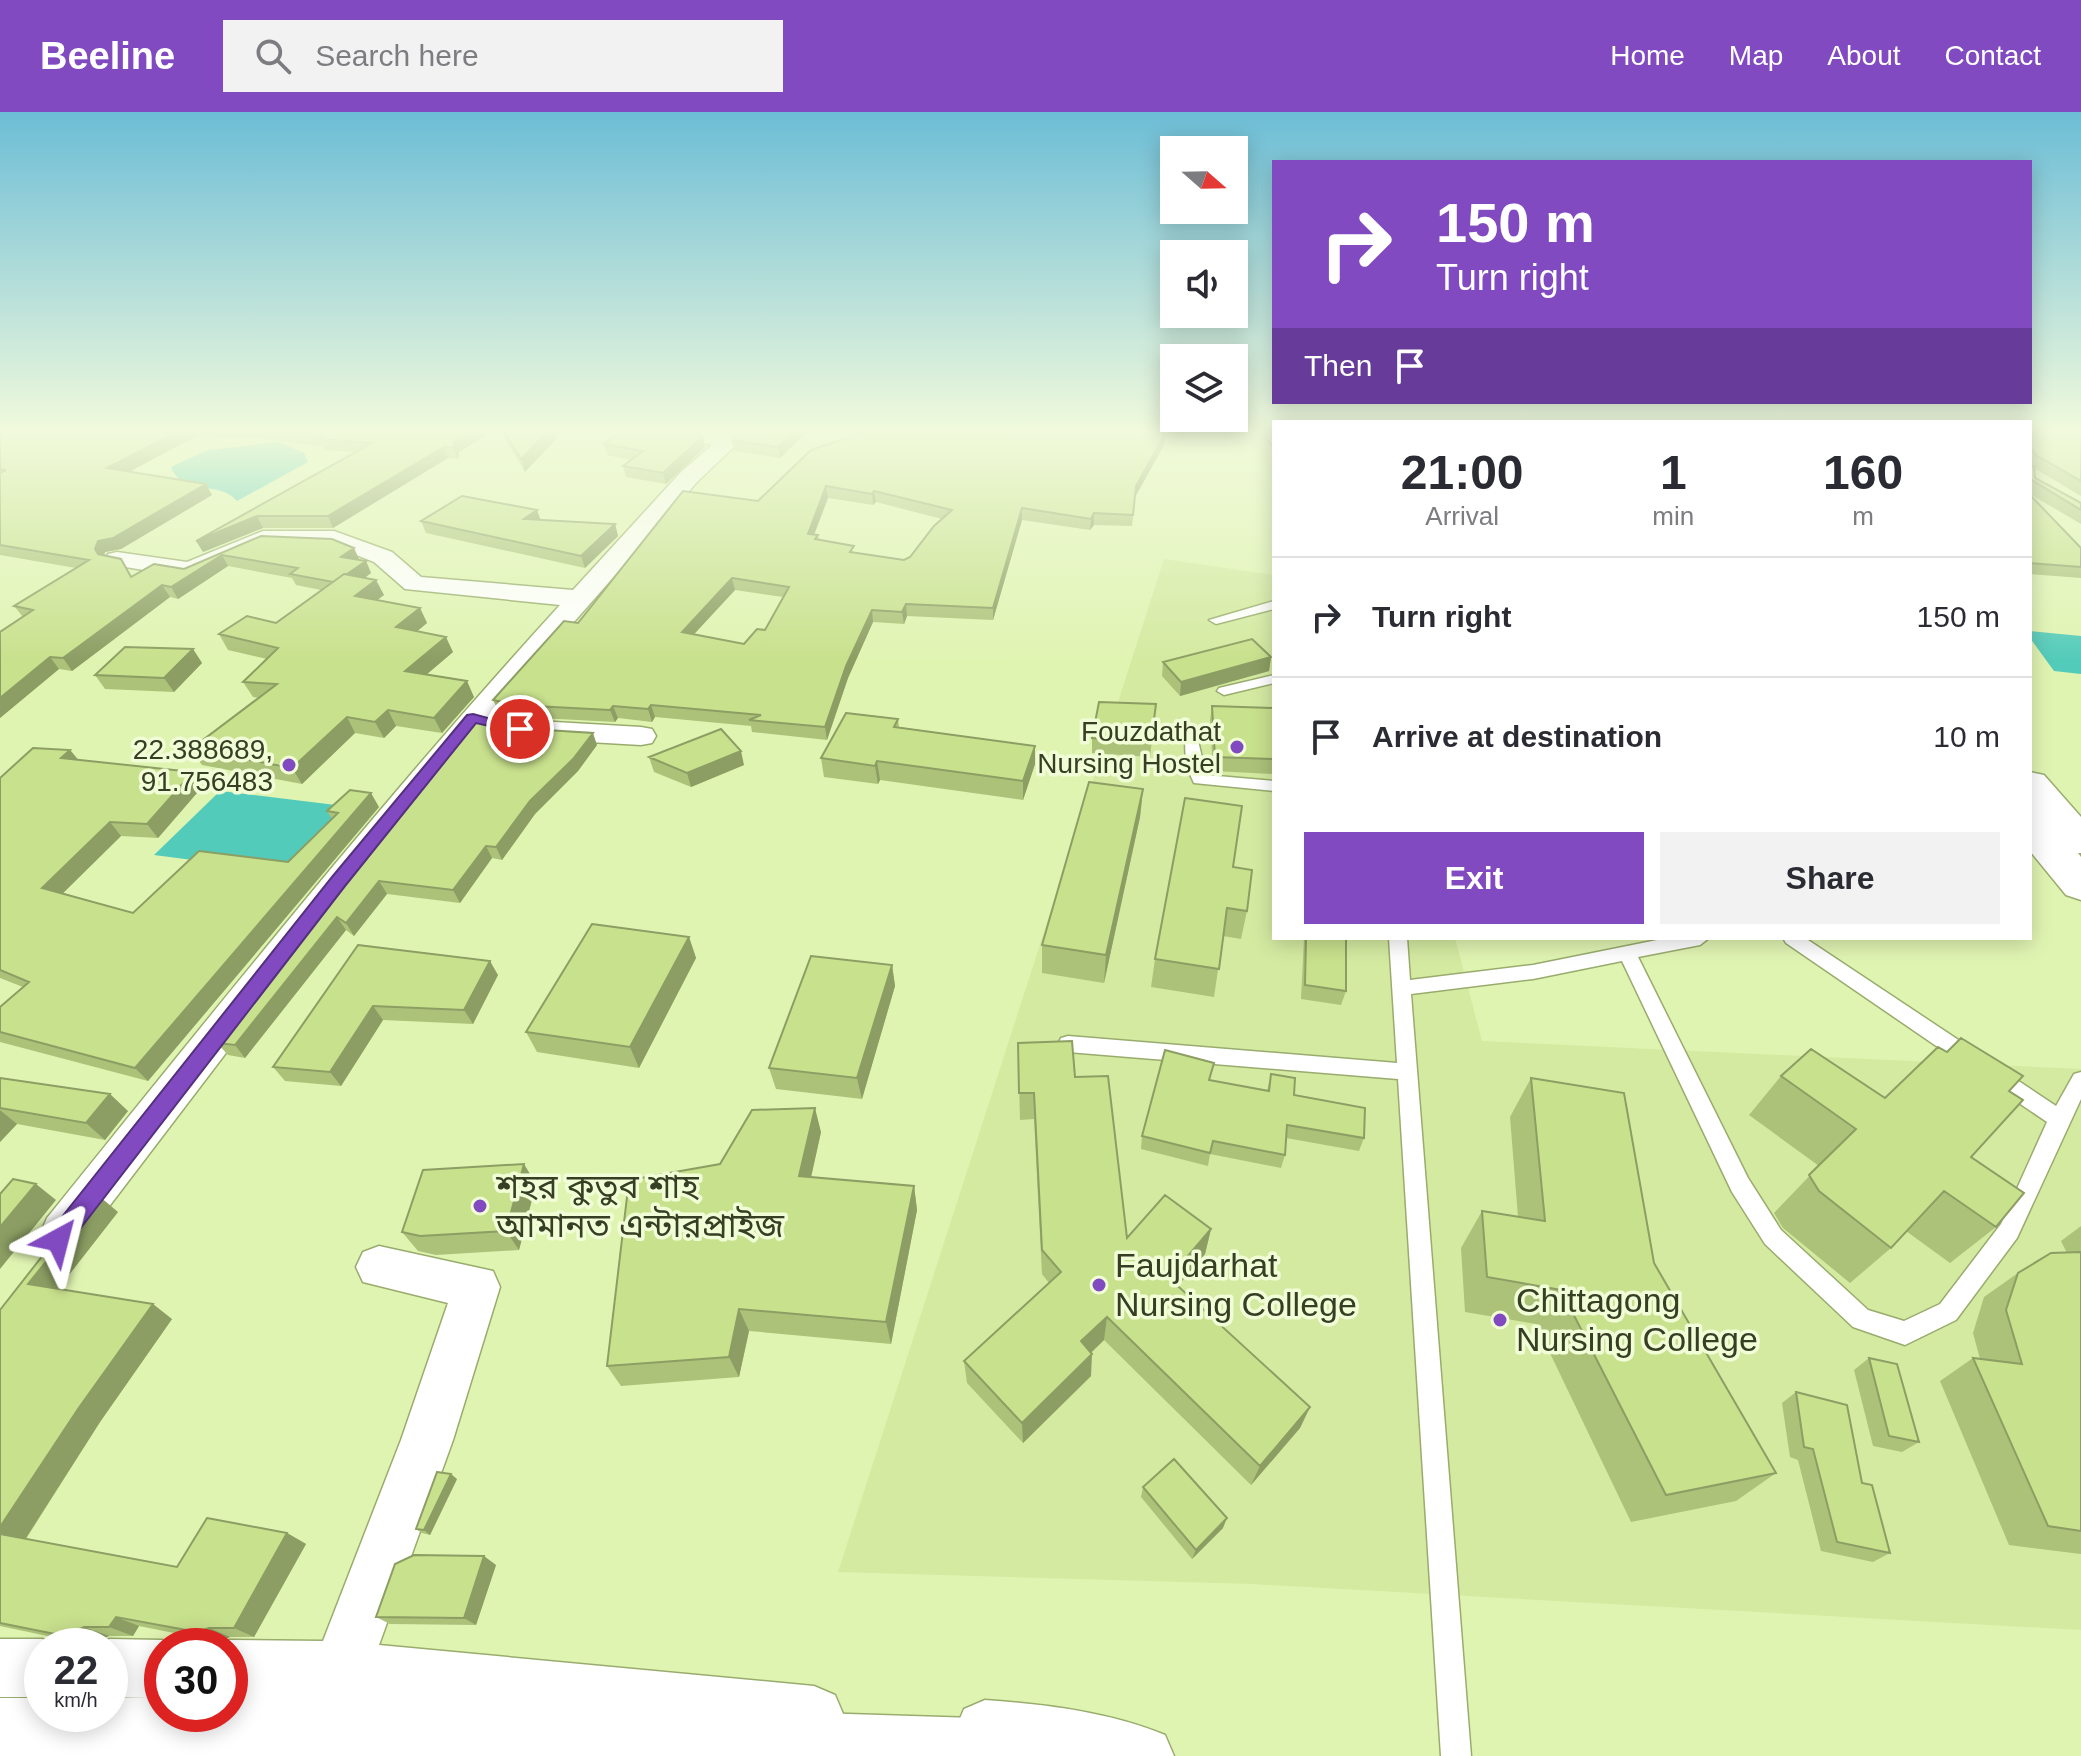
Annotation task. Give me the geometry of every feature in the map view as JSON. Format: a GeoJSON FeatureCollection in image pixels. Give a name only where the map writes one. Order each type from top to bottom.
{"type":"FeatureCollection","features":[{"type":"Feature","properties":{"kind":"highway"},"geometry":{"type":"LineString","coordinates":[[2032,786],[2081,842]]}},
{"type":"Feature","properties":{"kind":"highway"},"geometry":{"type":"LineString","coordinates":[[2032,826],[2081,885]]}},
{"type":"Feature","properties":{"kind":"highway"},"geometry":{"type":"LineString","coordinates":[[0,1735],[314,1733],[1004,1756]]}},
{"type":"Feature","properties":{"kind":"street"},"geometry":{"type":"LineString","coordinates":[[39,1263],[338,881],[473,718],[662,508]]}},
{"type":"Feature","properties":{"kind":"street"},"geometry":{"type":"LineString","coordinates":[[117,559],[190,570],[263,538],[334,538],[383,557],[414,584],[582,599]]}},
{"type":"Feature","properties":{"kind":"street"},"geometry":{"type":"LineString","coordinates":[[473,718],[520,729],[641,736]]}},
{"type":"Feature","properties":{"kind":"street"},"geometry":{"type":"LineString","coordinates":[[341,1670],[427,1440],[477,1287],[379,1267]]}},
{"type":"Feature","properties":{"kind":"street"},"geometry":{"type":"LineString","coordinates":[[0,1668],[24,1668]]}},
{"type":"Feature","properties":{"kind":"street"},"geometry":{"type":"LineString","coordinates":[[248,1669],[341,1670],[868,1722],[1033,1733],[1144,1756]]}},
{"type":"Feature","properties":{"kind":"lane"},"geometry":{"type":"LineString","coordinates":[[1216,620],[1272,606]]}},
{"type":"Feature","properties":{"kind":"lane"},"geometry":{"type":"LineString","coordinates":[[1224,691],[1272,679]]}},
{"type":"Feature","properties":{"kind":"lane"},"geometry":{"type":"LineString","coordinates":[[1163,731],[1192,739],[1194,766],[1200,779],[1272,786]]}},
{"type":"Feature","properties":{"kind":"lane"},"geometry":{"type":"LineString","coordinates":[[1398,940],[1456,1756]]}},
{"type":"Feature","properties":{"kind":"lane"},"geometry":{"type":"LineString","coordinates":[[1404,988],[1533,972],[1690,940]]}},
{"type":"Feature","properties":{"kind":"lane"},"geometry":{"type":"LineString","coordinates":[[1795,940],[2059,1119]]}},
{"type":"Feature","properties":{"kind":"lane"},"geometry":{"type":"LineString","coordinates":[[1627,953],[1740,1185],[1773,1237],[1861,1319],[1905,1333],[1948,1312],[2009,1231],[2059,1119],[2081,1080]]}},
{"type":"Feature","properties":{"kind":"lane"},"geometry":{"type":"LineString","coordinates":[[1068,1044],[1407,1072]]}},
{"type":"Feature","properties":{"kind":"shaded area","name":"Chittagong Nursing College"},"geometry":{"type":"Polygon","coordinates":[[[1164,559],[1272,575],[1272,940],[1456,940],[1482,1041],[2081,1069],[2081,1630],[1250,1584],[838,1572],[1164,559]]]}},
{"type":"Feature","properties":{"kind":"water"},"geometry":{"type":"Polygon","coordinates":[[[2032,631],[2081,636],[2081,674],[2054,671],[2032,641],[2032,631]]]}},
{"type":"Feature","properties":{"kind":"water"},"geometry":{"type":"Polygon","coordinates":[[[220,791],[344,806],[285,872],[154,855],[220,791]]]}},
{"type":"Feature","properties":{"kind":"building"},"geometry":{"type":"Polygon","coordinates":[[[0,508],[165,508],[113,538],[98,541],[95,549],[98,554],[121,559],[131,577],[154,564],[184,569],[261,536],[332,539],[354,548],[341,557],[366,561],[333,582],[290,574],[298,568],[222,555],[171,587],[162,585],[63,658],[50,657],[0,698],[0,632],[33,610],[14,606],[89,560],[0,545],[0,508]]]}},
{"type":"Feature","properties":{"kind":"building"},"geometry":{"type":"Polygon","coordinates":[[[256,508],[342,508],[328,516],[257,516],[196,541],[256,508]]]}},
{"type":"Feature","properties":{"kind":"building"},"geometry":{"type":"Polygon","coordinates":[[[443,508],[525,508],[537,510],[524,519],[615,524],[581,556],[421,521],[443,508]]]}},
{"type":"Feature","properties":{"kind":"building"},"geometry":{"type":"Polygon","coordinates":[[[670,508],[818,508],[808,534],[818,535],[815,539],[854,546],[850,552],[904,560],[952,510],[943,508],[1134,508],[1133,515],[1094,513],[1091,519],[1022,508],[993,608],[906,604],[902,612],[872,610],[846,666],[825,727],[749,720],[761,715],[651,705],[648,709],[613,706],[610,710],[515,705],[493,700],[564,621],[578,623],[670,508]],[[732,578],[682,632],[744,644],[757,629],[765,630],[789,587],[732,578]]]}},
{"type":"Feature","properties":{"kind":"building"},"geometry":{"type":"Polygon","coordinates":[[[2032,508],[2042,508],[2081,548],[2081,567],[2032,563],[2032,508]]]}},
{"type":"Feature","properties":{"kind":"building"},"geometry":{"type":"Polygon","coordinates":[[[344,574],[376,580],[355,596],[420,608],[396,627],[446,637],[405,671],[467,681],[434,718],[388,710],[375,722],[347,717],[292,768],[191,749],[277,684],[243,682],[278,648],[219,634],[247,616],[276,623],[344,574]]]}},
{"type":"Feature","properties":{"kind":"building"},"geometry":{"type":"Polygon","coordinates":[[[1252,639],[1271,657],[1181,682],[1163,662],[1252,639]]]}},
{"type":"Feature","properties":{"kind":"building"},"geometry":{"type":"Polygon","coordinates":[[[125,647],[193,649],[164,678],[95,675],[125,647]]]}},
{"type":"Feature","properties":{"kind":"building"},"geometry":{"type":"Polygon","coordinates":[[[1099,702],[1156,704],[1151,743],[1092,738],[1099,702]]]}},
{"type":"Feature","properties":{"kind":"building"},"geometry":{"type":"Polygon","coordinates":[[[1212,706],[1272,708],[1272,759],[1215,757],[1212,706]]]}},
{"type":"Feature","properties":{"kind":"building"},"geometry":{"type":"Polygon","coordinates":[[[846,713],[898,719],[894,727],[1035,746],[1023,781],[877,761],[875,766],[821,758],[846,713]]]}},
{"type":"Feature","properties":{"kind":"building"},"geometry":{"type":"Polygon","coordinates":[[[476,720],[514,728],[593,733],[573,759],[530,801],[496,847],[486,846],[453,890],[379,881],[346,923],[337,917],[235,1045],[217,1043],[344,879],[476,720]]]}},
{"type":"Feature","properties":{"kind":"building"},"geometry":{"type":"Polygon","coordinates":[[[721,729],[741,751],[687,773],[649,757],[721,729]]]}},
{"type":"Feature","properties":{"kind":"building"},"geometry":{"type":"Polygon","coordinates":[[[33,748],[70,750],[61,758],[193,772],[147,824],[110,822],[42,888],[133,913],[199,851],[288,862],[338,813],[327,811],[350,790],[371,793],[135,1068],[0,1032],[0,1007],[29,982],[0,970],[0,778],[33,748]]]}},
{"type":"Feature","properties":{"kind":"building"},"geometry":{"type":"Polygon","coordinates":[[[1089,782],[1143,789],[1106,955],[1042,945],[1089,782]]]}},
{"type":"Feature","properties":{"kind":"building"},"geometry":{"type":"Polygon","coordinates":[[[1185,798],[1242,806],[1233,867],[1252,870],[1247,911],[1227,908],[1219,969],[1155,959],[1185,798]]]}},
{"type":"Feature","properties":{"kind":"building"},"geometry":{"type":"Polygon","coordinates":[[[592,924],[689,937],[630,1047],[526,1032],[592,924]]]}},
{"type":"Feature","properties":{"kind":"building"},"geometry":{"type":"Polygon","coordinates":[[[1306,940],[1346,940],[1346,991],[1305,985],[1306,940]]]}},
{"type":"Feature","properties":{"kind":"building"},"geometry":{"type":"Polygon","coordinates":[[[358,945],[490,961],[464,1010],[373,1006],[330,1072],[273,1067],[358,945]]]}},
{"type":"Feature","properties":{"kind":"building"},"geometry":{"type":"Polygon","coordinates":[[[811,956],[892,965],[857,1078],[769,1068],[811,956]]]}},
{"type":"Feature","properties":{"kind":"building"},"geometry":{"type":"Polygon","coordinates":[[[1961,1038],[2023,1076],[2009,1091],[2023,1100],[1971,1157],[2024,1193],[1996,1227],[1944,1191],[1891,1248],[1819,1191],[1809,1175],[1856,1129],[1781,1076],[1811,1049],[1885,1098],[1938,1047],[1947,1052],[1961,1038]]]}},
{"type":"Feature","properties":{"kind":"building","name":"Faujdarhat Nursing College"},"geometry":{"type":"Polygon","coordinates":[[[1072,1041],[1075,1077],[1108,1076],[1127,1238],[1165,1195],[1211,1229],[1169,1278],[1310,1407],[1260,1466],[1107,1317],[1081,1341],[1092,1354],[1022,1423],[964,1361],[1061,1272],[1042,1250],[1034,1093],[1019,1093],[1018,1043],[1072,1041]]]}},
{"type":"Feature","properties":{"kind":"building"},"geometry":{"type":"Polygon","coordinates":[[[1165,1050],[1214,1063],[1209,1080],[1269,1091],[1271,1074],[1295,1078],[1294,1095],[1365,1108],[1364,1138],[1287,1125],[1285,1155],[1213,1141],[1210,1153],[1142,1136],[1165,1050]]]}},
{"type":"Feature","properties":{"kind":"building"},"geometry":{"type":"Polygon","coordinates":[[[0,1078],[110,1094],[86,1123],[0,1108],[0,1078]]]}},
{"type":"Feature","properties":{"kind":"building"},"geometry":{"type":"Polygon","coordinates":[[[1531,1078],[1624,1093],[1654,1263],[1776,1473],[1666,1495],[1561,1290],[1487,1277],[1482,1211],[1545,1221],[1531,1078]]]}},
{"type":"Feature","properties":{"kind":"building"},"geometry":{"type":"Polygon","coordinates":[[[815,1108],[799,1176],[914,1186],[886,1322],[739,1309],[729,1357],[607,1366],[629,1180],[720,1164],[752,1110],[815,1108]]]}},
{"type":"Feature","properties":{"kind":"building"},"geometry":{"type":"Polygon","coordinates":[[[524,1164],[506,1231],[420,1236],[402,1232],[423,1170],[524,1164]]]}},
{"type":"Feature","properties":{"kind":"building"},"geometry":{"type":"Polygon","coordinates":[[[13,1179],[36,1184],[0,1227],[0,1194],[13,1179]]]}},
{"type":"Feature","properties":{"kind":"building"},"geometry":{"type":"Polygon","coordinates":[[[90,1195],[99,1196],[28,1284],[153,1304],[78,1409],[0,1527],[0,1310],[90,1195]]]}},
{"type":"Feature","properties":{"kind":"building"},"geometry":{"type":"Polygon","coordinates":[[[2081,1252],[2081,1531],[2048,1526],[1973,1358],[2022,1364],[2006,1310],[2018,1273],[2051,1253],[2081,1252]]]}},
{"type":"Feature","properties":{"kind":"building"},"geometry":{"type":"Polygon","coordinates":[[[1869,1358],[1897,1364],[1919,1442],[1889,1436],[1869,1358]]]}},
{"type":"Feature","properties":{"kind":"building"},"geometry":{"type":"Polygon","coordinates":[[[1796,1392],[1847,1405],[1862,1483],[1872,1485],[1890,1553],[1837,1542],[1813,1449],[1804,1447],[1796,1392]]]}},
{"type":"Feature","properties":{"kind":"building"},"geometry":{"type":"Polygon","coordinates":[[[1174,1459],[1227,1518],[1196,1550],[1143,1487],[1174,1459]]]}},
{"type":"Feature","properties":{"kind":"building"},"geometry":{"type":"Polygon","coordinates":[[[437,1472],[451,1474],[424,1530],[416,1529],[437,1472]]]}},
{"type":"Feature","properties":{"kind":"building"},"geometry":{"type":"Polygon","coordinates":[[[207,1518],[287,1533],[234,1628],[175,1628],[116,1617],[109,1627],[25,1628],[0,1623],[0,1534],[177,1567],[207,1518]]]}},
{"type":"Feature","properties":{"kind":"building"},"geometry":{"type":"Polygon","coordinates":[[[414,1555],[484,1556],[464,1618],[376,1617],[395,1564],[414,1555]]]}},
{"type":"Feature","properties":{"kind":"place","name":"Fouzdathat Nursing Hostel"},"geometry":{"type":"Point","coordinates":[1237,747]}},
{"type":"Feature","properties":{"kind":"place","name":"22.388689, 91.756483"},"geometry":{"type":"Point","coordinates":[289,765]}},
{"type":"Feature","properties":{"kind":"place","name":"শহর কুতুব শাহ আমানত এন্টারপ্রাইজ"},"geometry":{"type":"Point","coordinates":[480,1206]}},
{"type":"Feature","properties":{"kind":"place","name":"Faujdarhat Nursing College"},"geometry":{"type":"Point","coordinates":[1099,1285]}},
{"type":"Feature","properties":{"kind":"place","name":"Chittagong Nursing College"},"geometry":{"type":"Point","coordinates":[1500,1320]}},
{"type":"Feature","properties":{"kind":"route"},"geometry":{"type":"LineString","coordinates":[[58,1240],[338,881],[473,718],[520,729]]}}]}
